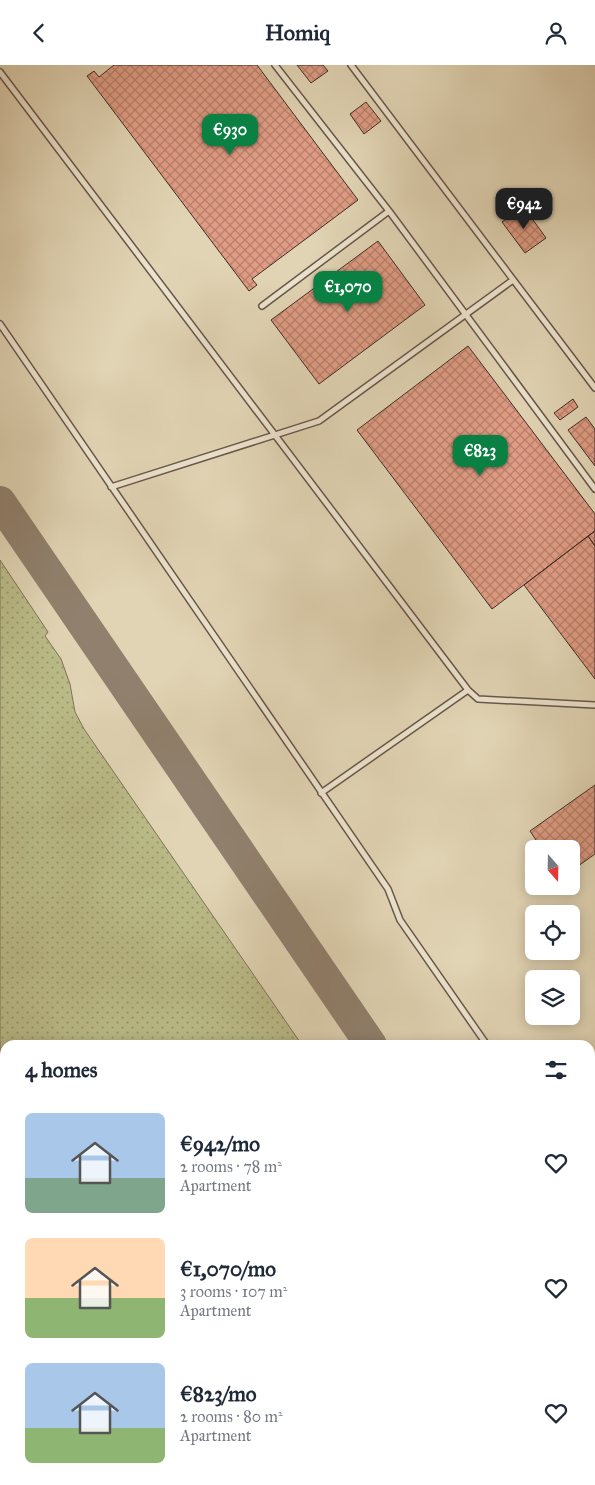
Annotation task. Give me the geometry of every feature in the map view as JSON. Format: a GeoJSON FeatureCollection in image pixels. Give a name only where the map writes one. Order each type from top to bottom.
{"type":"FeatureCollection","features":[{"type":"Feature","properties":{"kind":"lane"},"geometry":{"type":"LineString","coordinates":[[275,65],[389,211],[595,489]]}},
{"type":"Feature","properties":{"kind":"lane"},"geometry":{"type":"LineString","coordinates":[[351,65],[595,388]]}},
{"type":"Feature","properties":{"kind":"lane"},"geometry":{"type":"LineString","coordinates":[[0,72],[468,690],[478,699],[595,705]]}},
{"type":"Feature","properties":{"kind":"lane"},"geometry":{"type":"LineString","coordinates":[[262,306],[389,211]]}},
{"type":"Feature","properties":{"kind":"lane"},"geometry":{"type":"LineString","coordinates":[[112,487],[319,421],[513,280]]}},
{"type":"Feature","properties":{"kind":"lane"},"geometry":{"type":"LineString","coordinates":[[0,324],[388,889],[400,920],[483,1040]]}},
{"type":"Feature","properties":{"kind":"lane"},"geometry":{"type":"LineString","coordinates":[[322,793],[468,690]]}},
{"type":"Feature","properties":{"kind":"green space"},"geometry":{"type":"Polygon","coordinates":[[[0,560],[48,632],[45,636],[61,659],[70,684],[75,712],[84,729],[299,1040],[0,1040],[0,560]]]}},
{"type":"Feature","properties":{"kind":"building"},"geometry":{"type":"Polygon","coordinates":[[[114,65],[257,65],[358,200],[252,279],[257,285],[249,291],[87,76],[94,71],[99,77],[114,65]]]}},
{"type":"Feature","properties":{"kind":"building"},"geometry":{"type":"Polygon","coordinates":[[[297,65],[323,65],[328,71],[311,83],[297,65]]]}},
{"type":"Feature","properties":{"kind":"building"},"geometry":{"type":"Polygon","coordinates":[[[366,102],[381,121],[364,134],[350,114],[366,102]]]}},
{"type":"Feature","properties":{"kind":"building"},"geometry":{"type":"Polygon","coordinates":[[[523,206],[546,238],[525,253],[502,222],[523,206]]]}},
{"type":"Feature","properties":{"kind":"building"},"geometry":{"type":"Polygon","coordinates":[[[378,241],[425,305],[319,384],[271,320],[378,241]]]}},
{"type":"Feature","properties":{"kind":"building"},"geometry":{"type":"Polygon","coordinates":[[[468,346],[595,514],[595,531],[492,609],[357,430],[468,346]]]}},
{"type":"Feature","properties":{"kind":"building"},"geometry":{"type":"Polygon","coordinates":[[[573,399],[578,407],[560,420],[554,413],[573,399]]]}},
{"type":"Feature","properties":{"kind":"building"},"geometry":{"type":"Polygon","coordinates":[[[586,417],[595,429],[595,466],[568,430],[586,417]]]}},
{"type":"Feature","properties":{"kind":"building"},"geometry":{"type":"Polygon","coordinates":[[[595,531],[595,546],[588,536],[595,531]]]}},
{"type":"Feature","properties":{"kind":"building"},"geometry":{"type":"Polygon","coordinates":[[[588,536],[595,546],[595,679],[524,585],[588,536]]]}},
{"type":"Feature","properties":{"kind":"building"},"geometry":{"type":"Polygon","coordinates":[[[595,785],[595,854],[580,865],[580,840],[536,840],[530,831],[595,785]]]}},
{"type":"Feature","properties":{"kind":"taxiway"},"geometry":{"type":"LineString","coordinates":[[0,502],[368,1040]]}}]}
